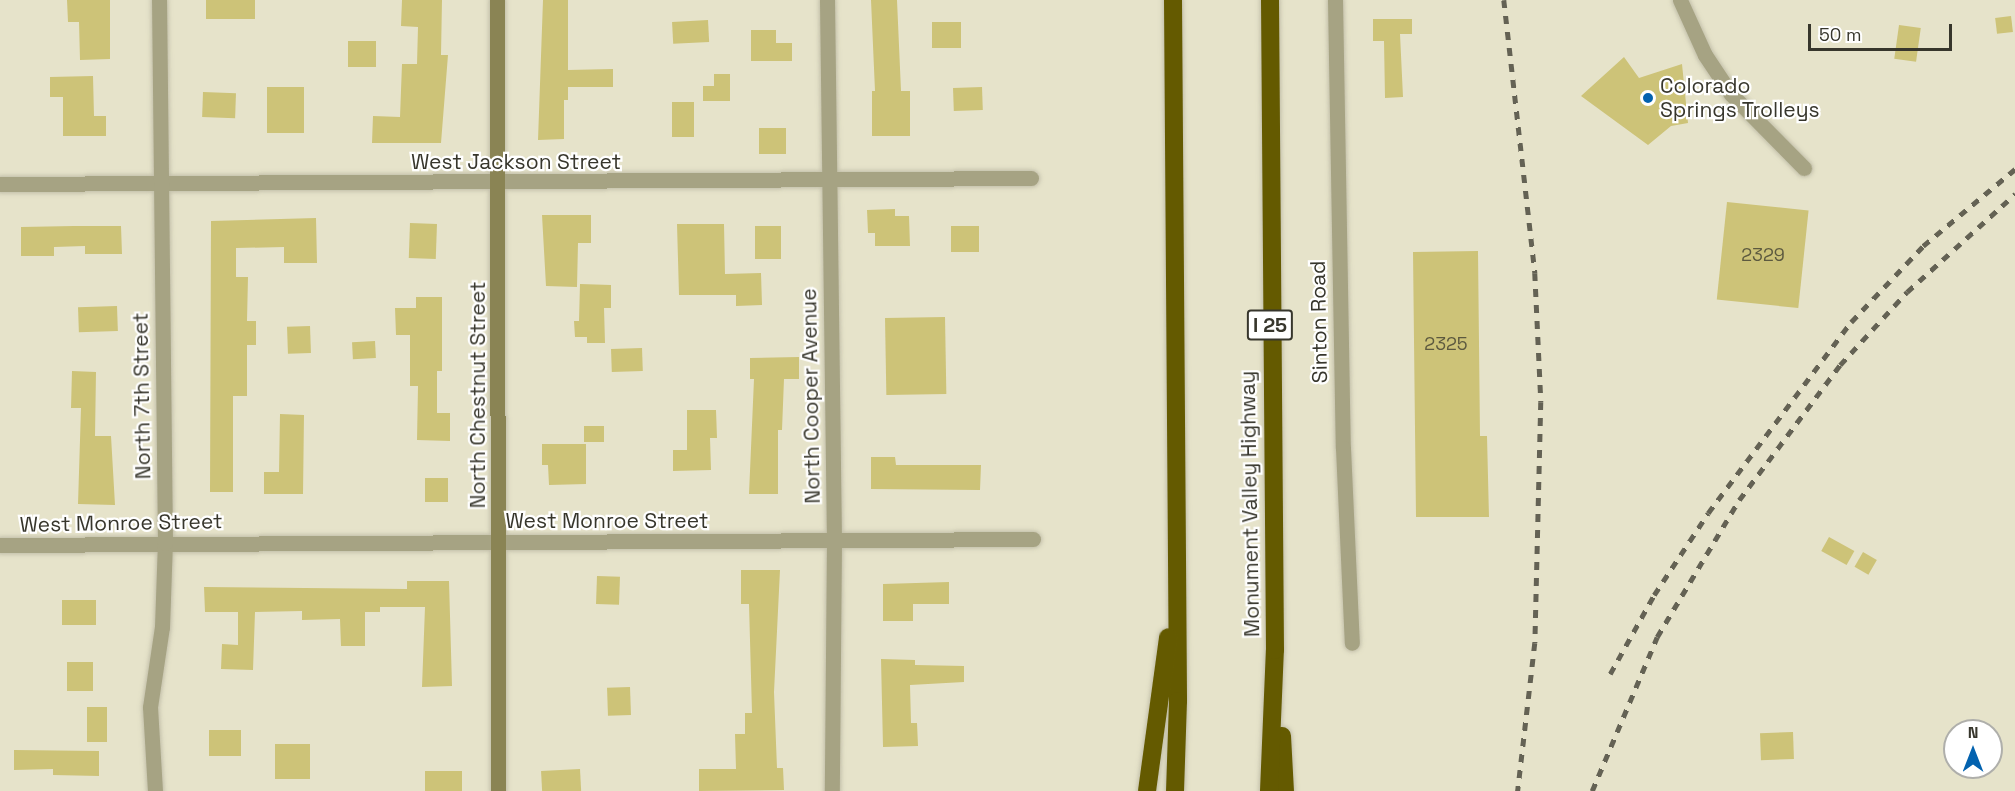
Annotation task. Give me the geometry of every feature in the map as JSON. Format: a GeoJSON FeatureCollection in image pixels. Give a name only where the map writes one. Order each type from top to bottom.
{"type":"FeatureCollection","features":[{"type":"Feature","properties":{"kind":"highway"},"geometry":{"type":"LineString","coordinates":[[1173,0],[1178,534],[1175,791]]}},
{"type":"Feature","properties":{"kind":"highway","name":"Monument Valley Highway"},"geometry":{"type":"LineString","coordinates":[[1269,791],[1275,650],[1270,0]]}},
{"type":"Feature","properties":{"kind":"highway"},"geometry":{"type":"LineString","coordinates":[[1147,791],[1167,653],[1178,534]]}},
{"type":"Feature","properties":{"kind":"highway"},"geometry":{"type":"LineString","coordinates":[[1275,650],[1285,791]]}},
{"type":"Feature","properties":{"kind":"main road","name":"North Chestnut Street"},"geometry":{"type":"LineString","coordinates":[[497,0],[498,791]]}},
{"type":"Feature","properties":{"kind":"street","name":"North 7th Street"},"geometry":{"type":"LineString","coordinates":[[155,791],[150,707],[162,627],[165,543],[159,0]]}},
{"type":"Feature","properties":{"kind":"street","name":"North Cooper Avenue"},"geometry":{"type":"LineString","coordinates":[[827,0],[834,541],[832,791]]}},
{"type":"Feature","properties":{"kind":"street","name":"Sinton Road"},"geometry":{"type":"LineString","coordinates":[[1335,0],[1343,448],[1353,643]]}},
{"type":"Feature","properties":{"kind":"street"},"geometry":{"type":"LineString","coordinates":[[1680,0],[1706,55],[1731,94],[1804,168]]}},
{"type":"Feature","properties":{"kind":"street","name":"West Jackson Street"},"geometry":{"type":"LineString","coordinates":[[0,184],[828,182],[1032,178]]}},
{"type":"Feature","properties":{"kind":"street","name":"West Monroe Street"},"geometry":{"type":"LineString","coordinates":[[0,545],[1034,539]]}},
{"type":"Feature","properties":{"kind":"building"},"geometry":{"type":"Polygon","coordinates":[[[67,0],[110,0],[110,59],[80,60],[79,22],[68,22],[67,0]]]}},
{"type":"Feature","properties":{"kind":"building"},"geometry":{"type":"Polygon","coordinates":[[[206,0],[255,0],[255,19],[206,19],[206,0]]]}},
{"type":"Feature","properties":{"kind":"building"},"geometry":{"type":"Polygon","coordinates":[[[402,0],[442,0],[441,55],[448,55],[441,143],[372,143],[373,116],[400,117],[402,64],[417,64],[418,27],[401,26],[402,0]]]}},
{"type":"Feature","properties":{"kind":"building"},"geometry":{"type":"Polygon","coordinates":[[[543,0],[568,0],[568,70],[613,69],[613,87],[568,87],[568,100],[564,100],[564,139],[538,140],[543,0]]]}},
{"type":"Feature","properties":{"kind":"building"},"geometry":{"type":"Polygon","coordinates":[[[871,0],[897,0],[901,91],[910,91],[910,136],[872,136],[872,91],[875,91],[871,0]]]}},
{"type":"Feature","properties":{"kind":"building"},"geometry":{"type":"Polygon","coordinates":[[[2011,16],[2013,32],[1997,34],[1995,18],[2011,16]]]}},
{"type":"Feature","properties":{"kind":"building"},"geometry":{"type":"Polygon","coordinates":[[[1373,19],[1412,19],[1412,34],[1400,34],[1403,97],[1385,98],[1384,41],[1373,41],[1373,19]]]}},
{"type":"Feature","properties":{"kind":"building"},"geometry":{"type":"Polygon","coordinates":[[[708,20],[709,42],[673,44],[672,22],[708,20]]]}},
{"type":"Feature","properties":{"kind":"building"},"geometry":{"type":"Polygon","coordinates":[[[932,22],[961,22],[961,48],[932,48],[932,22]]]}},
{"type":"Feature","properties":{"kind":"building"},"geometry":{"type":"Polygon","coordinates":[[[1899,25],[1921,28],[1916,62],[1894,59],[1899,25]]]}},
{"type":"Feature","properties":{"kind":"building"},"geometry":{"type":"Polygon","coordinates":[[[751,30],[776,30],[776,43],[792,43],[792,61],[751,61],[751,30]]]}},
{"type":"Feature","properties":{"kind":"building"},"geometry":{"type":"Polygon","coordinates":[[[348,41],[376,41],[376,67],[348,67],[348,41]]]}},
{"type":"Feature","properties":{"kind":"building"},"geometry":{"type":"Polygon","coordinates":[[[1624,57],[1639,78],[1682,64],[1688,123],[1671,126],[1648,145],[1581,96],[1624,57]]]}},
{"type":"Feature","properties":{"kind":"building"},"geometry":{"type":"Polygon","coordinates":[[[714,74],[730,74],[730,101],[703,101],[703,86],[714,86],[714,74]]]}},
{"type":"Feature","properties":{"kind":"building"},"geometry":{"type":"Polygon","coordinates":[[[93,76],[94,116],[106,116],[106,136],[63,136],[63,97],[50,97],[50,77],[93,76]]]}},
{"type":"Feature","properties":{"kind":"building"},"geometry":{"type":"Polygon","coordinates":[[[267,87],[304,87],[304,133],[267,133],[267,87]]]}},
{"type":"Feature","properties":{"kind":"building"},"geometry":{"type":"Polygon","coordinates":[[[982,87],[983,110],[954,111],[953,88],[982,87]]]}},
{"type":"Feature","properties":{"kind":"building"},"geometry":{"type":"Polygon","coordinates":[[[203,92],[236,93],[235,118],[202,117],[203,92]]]}},
{"type":"Feature","properties":{"kind":"building"},"geometry":{"type":"Polygon","coordinates":[[[672,102],[694,102],[694,137],[672,137],[672,102]]]}},
{"type":"Feature","properties":{"kind":"building"},"geometry":{"type":"Polygon","coordinates":[[[759,128],[786,128],[786,154],[759,154],[759,128]]]}},
{"type":"Feature","properties":{"kind":"building"},"geometry":{"type":"Polygon","coordinates":[[[1727,202],[1809,211],[1798,308],[1717,299],[1727,202]]]}},
{"type":"Feature","properties":{"kind":"building"},"geometry":{"type":"Polygon","coordinates":[[[895,209],[895,216],[909,216],[910,246],[875,246],[875,233],[868,233],[867,210],[895,209]]]}},
{"type":"Feature","properties":{"kind":"building"},"geometry":{"type":"Polygon","coordinates":[[[542,215],[591,215],[591,243],[578,243],[577,287],[546,286],[542,215]]]}},
{"type":"Feature","properties":{"kind":"building"},"geometry":{"type":"Polygon","coordinates":[[[316,218],[317,263],[284,263],[284,247],[236,248],[236,277],[248,277],[247,321],[256,321],[256,345],[247,345],[247,396],[233,396],[233,492],[210,492],[211,221],[316,218]]]}},
{"type":"Feature","properties":{"kind":"building"},"geometry":{"type":"Polygon","coordinates":[[[410,223],[437,224],[436,259],[409,258],[410,223]]]}},
{"type":"Feature","properties":{"kind":"building"},"geometry":{"type":"Polygon","coordinates":[[[677,224],[724,224],[725,274],[761,273],[762,305],[736,306],[736,295],[679,295],[677,224]]]}},
{"type":"Feature","properties":{"kind":"building"},"geometry":{"type":"Polygon","coordinates":[[[121,226],[122,254],[85,254],[85,246],[54,247],[54,256],[21,256],[21,227],[121,226]]]}},
{"type":"Feature","properties":{"kind":"building"},"geometry":{"type":"Polygon","coordinates":[[[755,226],[781,226],[781,259],[755,259],[755,226]]]}},
{"type":"Feature","properties":{"kind":"building"},"geometry":{"type":"Polygon","coordinates":[[[951,226],[979,226],[979,252],[951,252],[951,226]]]}},
{"type":"Feature","properties":{"kind":"building"},"geometry":{"type":"Polygon","coordinates":[[[1478,251],[1480,436],[1487,436],[1489,517],[1416,517],[1413,252],[1478,251]]]}},
{"type":"Feature","properties":{"kind":"building"},"geometry":{"type":"Polygon","coordinates":[[[580,284],[611,285],[611,308],[604,308],[605,343],[587,343],[587,337],[575,337],[574,321],[579,321],[580,284]]]}},
{"type":"Feature","properties":{"kind":"building"},"geometry":{"type":"Polygon","coordinates":[[[416,297],[442,297],[442,371],[437,371],[437,413],[450,413],[450,441],[417,440],[418,386],[410,386],[410,335],[396,335],[395,308],[416,308],[416,297]]]}},
{"type":"Feature","properties":{"kind":"building"},"geometry":{"type":"Polygon","coordinates":[[[117,306],[118,331],[79,332],[78,307],[117,306]]]}},
{"type":"Feature","properties":{"kind":"building"},"geometry":{"type":"Polygon","coordinates":[[[945,317],[946,394],[886,395],[885,318],[945,317]]]}},
{"type":"Feature","properties":{"kind":"building"},"geometry":{"type":"Polygon","coordinates":[[[310,326],[311,353],[288,354],[287,327],[310,326]]]}},
{"type":"Feature","properties":{"kind":"building"},"geometry":{"type":"Polygon","coordinates":[[[375,341],[376,358],[353,359],[352,342],[375,341]]]}},
{"type":"Feature","properties":{"kind":"building"},"geometry":{"type":"Polygon","coordinates":[[[642,348],[643,371],[612,372],[611,349],[642,348]]]}},
{"type":"Feature","properties":{"kind":"building"},"geometry":{"type":"Polygon","coordinates":[[[799,357],[799,379],[784,379],[782,430],[778,430],[778,494],[749,494],[754,379],[750,379],[750,358],[799,357]]]}},
{"type":"Feature","properties":{"kind":"building"},"geometry":{"type":"Polygon","coordinates":[[[72,371],[96,372],[95,436],[111,436],[115,505],[78,504],[81,408],[71,408],[72,371]]]}},
{"type":"Feature","properties":{"kind":"building"},"geometry":{"type":"Polygon","coordinates":[[[687,410],[716,410],[717,438],[710,438],[711,470],[673,471],[673,450],[687,450],[687,410]]]}},
{"type":"Feature","properties":{"kind":"building"},"geometry":{"type":"Polygon","coordinates":[[[280,414],[304,415],[303,494],[264,494],[264,472],[279,472],[280,414]]]}},
{"type":"Feature","properties":{"kind":"building"},"geometry":{"type":"Polygon","coordinates":[[[584,426],[604,426],[604,442],[584,442],[584,426]]]}},
{"type":"Feature","properties":{"kind":"building"},"geometry":{"type":"Polygon","coordinates":[[[542,444],[586,444],[586,484],[549,485],[548,465],[542,465],[542,444]]]}},
{"type":"Feature","properties":{"kind":"building"},"geometry":{"type":"Polygon","coordinates":[[[871,457],[895,457],[896,465],[981,465],[980,490],[871,489],[871,457]]]}},
{"type":"Feature","properties":{"kind":"building"},"geometry":{"type":"Polygon","coordinates":[[[425,478],[448,478],[448,502],[425,502],[425,478]]]}},
{"type":"Feature","properties":{"kind":"building"},"geometry":{"type":"Polygon","coordinates":[[[1829,537],[1854,551],[1847,565],[1821,551],[1829,537]]]}},
{"type":"Feature","properties":{"kind":"building"},"geometry":{"type":"Polygon","coordinates":[[[1863,552],[1877,560],[1868,575],[1854,567],[1863,552]]]}},
{"type":"Feature","properties":{"kind":"building"},"geometry":{"type":"Polygon","coordinates":[[[741,570],[780,570],[774,692],[777,768],[783,768],[784,790],[699,791],[699,769],[736,769],[735,734],[745,734],[745,713],[752,713],[749,604],[741,604],[741,570]]]}},
{"type":"Feature","properties":{"kind":"building"},"geometry":{"type":"Polygon","coordinates":[[[597,576],[620,577],[619,605],[596,604],[597,576]]]}},
{"type":"Feature","properties":{"kind":"building"},"geometry":{"type":"Polygon","coordinates":[[[407,581],[449,581],[452,686],[422,687],[425,607],[380,607],[380,612],[365,612],[365,646],[341,646],[340,619],[302,620],[302,611],[255,612],[253,670],[221,669],[222,644],[238,645],[238,612],[205,612],[204,587],[407,589],[407,581]]]}},
{"type":"Feature","properties":{"kind":"building"},"geometry":{"type":"Polygon","coordinates":[[[949,582],[949,604],[913,604],[913,621],[883,621],[883,584],[949,582]]]}},
{"type":"Feature","properties":{"kind":"building"},"geometry":{"type":"Polygon","coordinates":[[[62,600],[96,600],[96,625],[62,625],[62,600]]]}},
{"type":"Feature","properties":{"kind":"building"},"geometry":{"type":"Polygon","coordinates":[[[881,659],[915,660],[915,665],[964,666],[964,682],[910,685],[911,723],[917,723],[918,746],[883,747],[881,659]]]}},
{"type":"Feature","properties":{"kind":"building"},"geometry":{"type":"Polygon","coordinates":[[[67,662],[93,662],[93,691],[67,691],[67,662]]]}},
{"type":"Feature","properties":{"kind":"building"},"geometry":{"type":"Polygon","coordinates":[[[630,687],[631,715],[608,716],[607,688],[630,687]]]}},
{"type":"Feature","properties":{"kind":"building"},"geometry":{"type":"Polygon","coordinates":[[[87,707],[107,707],[107,742],[87,742],[87,707]]]}},
{"type":"Feature","properties":{"kind":"building"},"geometry":{"type":"Polygon","coordinates":[[[209,730],[241,730],[241,756],[209,756],[209,730]]]}},
{"type":"Feature","properties":{"kind":"building"},"geometry":{"type":"Polygon","coordinates":[[[1793,732],[1794,759],[1761,760],[1760,733],[1793,732]]]}},
{"type":"Feature","properties":{"kind":"building"},"geometry":{"type":"Polygon","coordinates":[[[275,744],[310,744],[310,779],[275,779],[275,744]]]}},
{"type":"Feature","properties":{"kind":"building"},"geometry":{"type":"Polygon","coordinates":[[[14,750],[99,751],[99,776],[53,775],[53,769],[14,770],[14,750]]]}},
{"type":"Feature","properties":{"kind":"building"},"geometry":{"type":"Polygon","coordinates":[[[580,769],[581,791],[542,791],[541,771],[580,769]]]}},
{"type":"Feature","properties":{"kind":"building"},"geometry":{"type":"Polygon","coordinates":[[[425,771],[462,771],[462,791],[425,791],[425,771]]]}},
{"type":"Feature","properties":{"kind":"railway"},"geometry":{"type":"LineString","coordinates":[[1504,0],[1535,273],[1541,402],[1535,643],[1518,791]]}},
{"type":"Feature","properties":{"kind":"railway"},"geometry":{"type":"LineString","coordinates":[[1610,674],[1654,595],[1708,513],[1851,322],[1923,246],[2015,169]]}},
{"type":"Feature","properties":{"kind":"railway"},"geometry":{"type":"LineString","coordinates":[[1592,791],[1657,637],[1739,500],[1840,365],[1907,292],[2015,194]]}},
{"type":"Feature","properties":{"kind":"place","name":"Colorado Springs Trolleys"},"geometry":{"type":"Point","coordinates":[1648,98]}}]}
